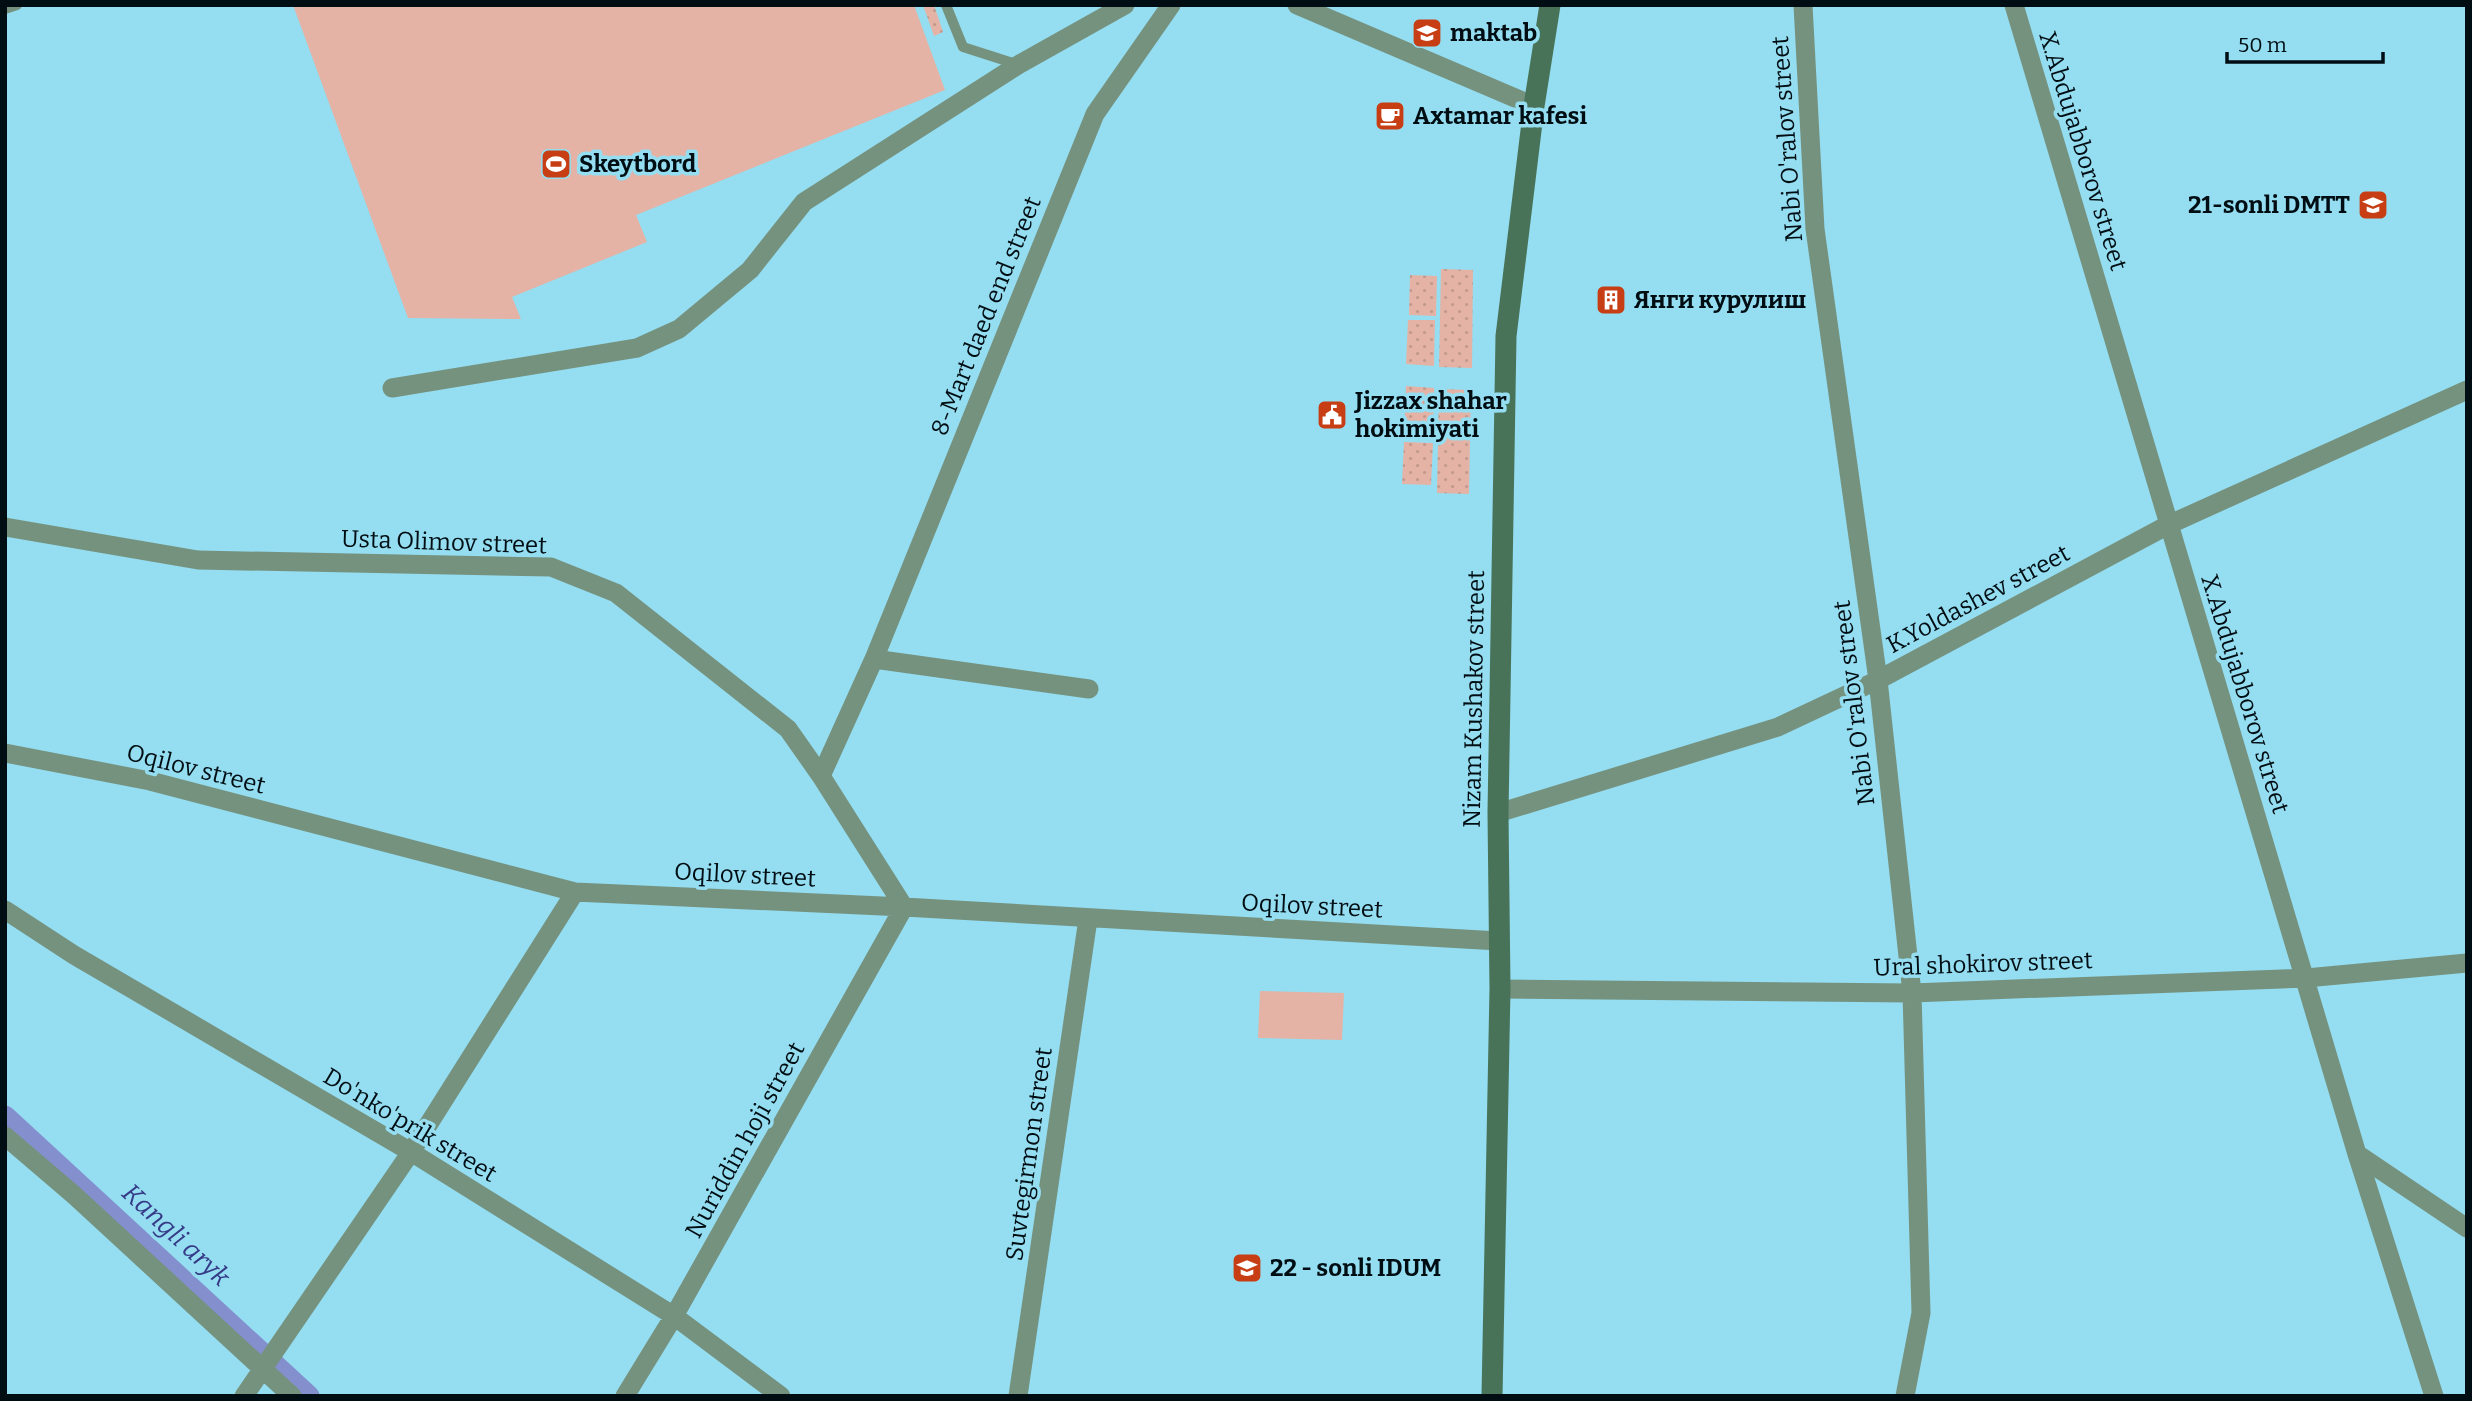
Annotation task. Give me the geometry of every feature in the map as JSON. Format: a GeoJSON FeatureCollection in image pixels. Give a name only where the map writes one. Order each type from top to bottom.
{"type":"FeatureCollection","features":[{"type":"Feature","properties":{"kind":"main road","name":"Nizam Kushakov street"},"geometry":{"type":"LineString","coordinates":[[1492,1396],[1500,989],[1498,813],[1506,336],[1534,106],[1550,5]]}},
{"type":"Feature","properties":{"kind":"street"},"geometry":{"type":"LineString","coordinates":[[392,388],[637,348],[679,329],[750,270],[804,202],[1018,65],[1125,5]]}},
{"type":"Feature","properties":{"kind":"street","name":"8-Mart daed end street"},"geometry":{"type":"LineString","coordinates":[[821,776],[874,659],[1095,114],[1171,5]]}},
{"type":"Feature","properties":{"kind":"street"},"geometry":{"type":"LineString","coordinates":[[1297,5],[1534,106]]}},
{"type":"Feature","properties":{"kind":"street","name":"Nabi O'ralov street"},"geometry":{"type":"LineString","coordinates":[[1803,5],[1815,229],[1878,680],[1912,993],[1921,1313],[1905,1396]]}},
{"type":"Feature","properties":{"kind":"street","name":"X.Abdujabborov street"},"geometry":{"type":"LineString","coordinates":[[2014,5],[2357,1154],[2434,1396]]}},
{"type":"Feature","properties":{"kind":"street","name":"K.Yoldashev street"},"geometry":{"type":"LineString","coordinates":[[1498,813],[1778,727],[1878,680],[2168,526],[2467,390]]}},
{"type":"Feature","properties":{"kind":"street","name":"Usta Olimov street"},"geometry":{"type":"LineString","coordinates":[[5,527],[198,560],[551,567],[616,593],[788,729],[904,907]]}},
{"type":"Feature","properties":{"kind":"street"},"geometry":{"type":"LineString","coordinates":[[874,659],[1089,690]]}},
{"type":"Feature","properties":{"kind":"street","name":"Oqilov street"},"geometry":{"type":"LineString","coordinates":[[5,753],[150,781],[575,892],[904,907],[1499,941]]}},
{"type":"Feature","properties":{"kind":"street"},"geometry":{"type":"LineString","coordinates":[[244,1396],[411,1152],[575,892]]}},
{"type":"Feature","properties":{"kind":"street","name":"Nuriddin hoji street"},"geometry":{"type":"LineString","coordinates":[[625,1396],[674,1316],[904,907]]}},
{"type":"Feature","properties":{"kind":"street","name":"Do'nko'prik street"},"geometry":{"type":"LineString","coordinates":[[5,909],[74,955],[411,1152],[674,1316],[781,1396]]}},
{"type":"Feature","properties":{"kind":"street","name":"Suvtegirmon street"},"geometry":{"type":"LineString","coordinates":[[1018,1396],[1088,919]]}},
{"type":"Feature","properties":{"kind":"street","name":"Ural shokirov street"},"geometry":{"type":"LineString","coordinates":[[1500,989],[1912,993],[2306,978],[2467,963]]}},
{"type":"Feature","properties":{"kind":"street"},"geometry":{"type":"LineString","coordinates":[[5,1136],[269,1362],[292,1396]]}},
{"type":"Feature","properties":{"kind":"street"},"geometry":{"type":"LineString","coordinates":[[2357,1154],[2467,1228]]}},
{"type":"Feature","properties":{"kind":"lane"},"geometry":{"type":"LineString","coordinates":[[5,9],[17,5]]}},
{"type":"Feature","properties":{"kind":"lane"},"geometry":{"type":"LineString","coordinates":[[946,5],[963,47],[1018,65]]}},
{"type":"Feature","properties":{"kind":"shaded area","name":"Skeytbord"},"geometry":{"type":"Polygon","coordinates":[[[293,5],[914,5],[945,90],[636,215],[647,242],[512,297],[521,319],[408,318],[293,5]]]}},
{"type":"Feature","properties":{"kind":"shaded area"},"geometry":{"type":"Polygon","coordinates":[[[923,5],[934,5],[943,32],[934,36],[923,5]]]}},
{"type":"Feature","properties":{"kind":"shaded area"},"geometry":{"type":"Polygon","coordinates":[[[1441,269],[1473,270],[1472,368],[1439,367],[1441,269]]]}},
{"type":"Feature","properties":{"kind":"shaded area"},"geometry":{"type":"Polygon","coordinates":[[[1410,275],[1437,276],[1436,316],[1409,315],[1410,275]]]}},
{"type":"Feature","properties":{"kind":"shaded area"},"geometry":{"type":"Polygon","coordinates":[[[1408,320],[1435,320],[1434,366],[1406,364],[1408,320]]]}},
{"type":"Feature","properties":{"kind":"shaded area"},"geometry":{"type":"Polygon","coordinates":[[[1406,386],[1434,388],[1433,436],[1404,435],[1406,386]]]}},
{"type":"Feature","properties":{"kind":"shaded area"},"geometry":{"type":"Polygon","coordinates":[[[1439,389],[1471,390],[1469,494],[1437,493],[1439,389]]]}},
{"type":"Feature","properties":{"kind":"shaded area"},"geometry":{"type":"Polygon","coordinates":[[[1404,442],[1433,443],[1431,485],[1402,484],[1404,442]]]}},
{"type":"Feature","properties":{"kind":"shaded area"},"geometry":{"type":"Polygon","coordinates":[[[1260,991],[1344,993],[1342,1040],[1258,1038],[1260,991]]]}},
{"type":"Feature","properties":{"kind":"waterway","name":"Kangli aryk"},"geometry":{"type":"LineString","coordinates":[[5,1116],[309,1396]]}},
{"type":"Feature","properties":{"kind":"place","name":"maktab"},"geometry":{"type":"Point","coordinates":[1427,33]}},
{"type":"Feature","properties":{"kind":"place","name":"Axtamar kafesi"},"geometry":{"type":"Point","coordinates":[1390,116]}},
{"type":"Feature","properties":{"kind":"place","name":"Skeytbord"},"geometry":{"type":"Point","coordinates":[556,164]}},
{"type":"Feature","properties":{"kind":"place","name":"21-sonli DMTT"},"geometry":{"type":"Point","coordinates":[2373,205]}},
{"type":"Feature","properties":{"kind":"place","name":"Янги курулиш"},"geometry":{"type":"Point","coordinates":[1611,300]}},
{"type":"Feature","properties":{"kind":"place","name":"Jizzax shahar hokimiyati"},"geometry":{"type":"Point","coordinates":[1332,415]}},
{"type":"Feature","properties":{"kind":"place","name":"22 - sonli IDUM"},"geometry":{"type":"Point","coordinates":[1247,1268]}}]}
